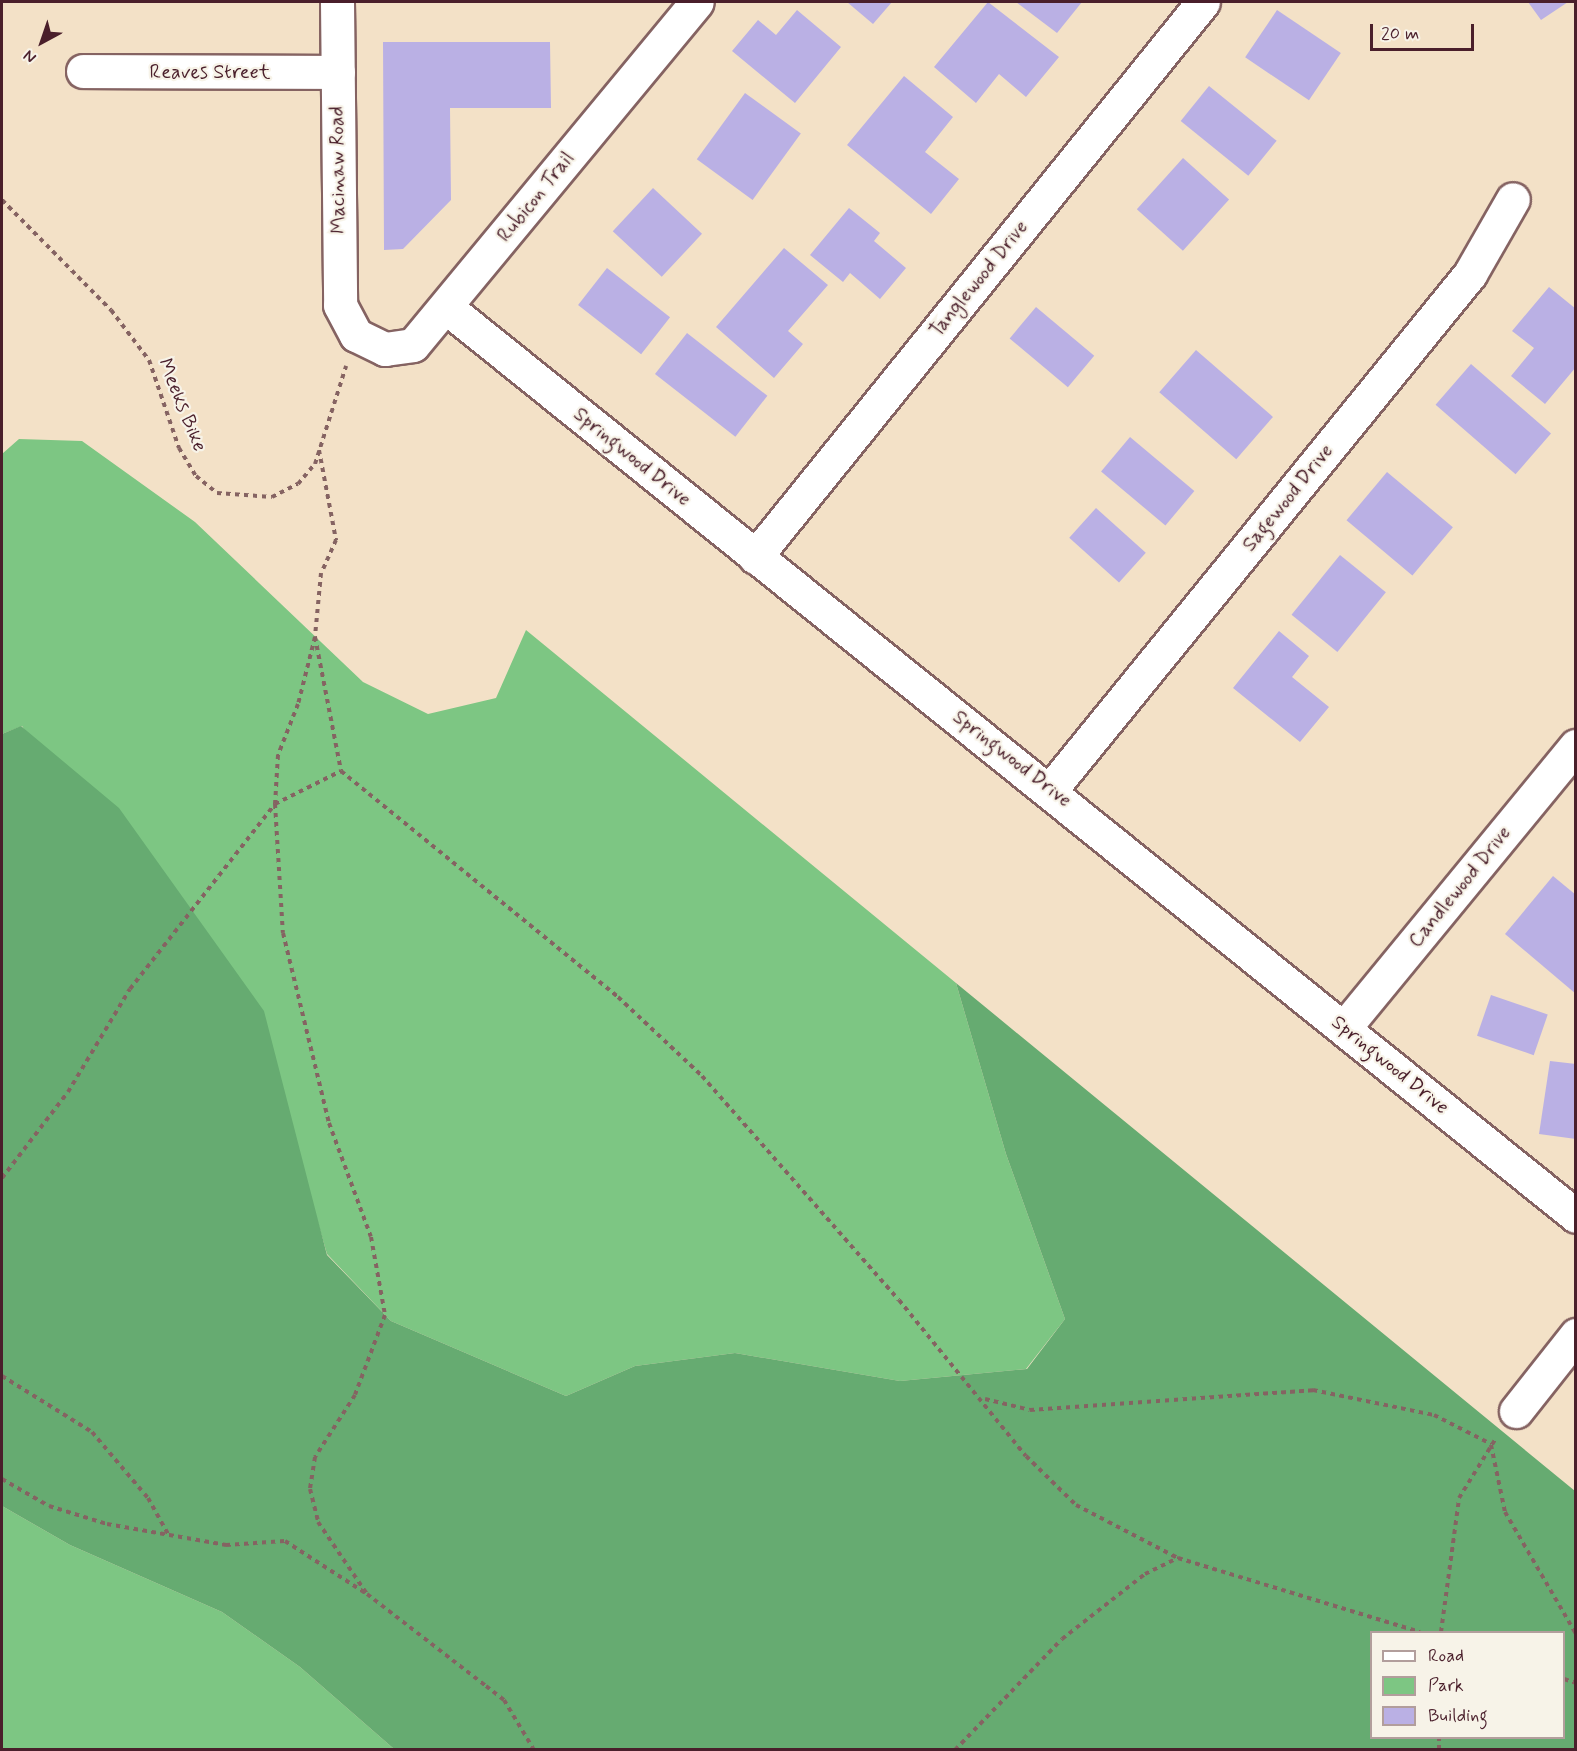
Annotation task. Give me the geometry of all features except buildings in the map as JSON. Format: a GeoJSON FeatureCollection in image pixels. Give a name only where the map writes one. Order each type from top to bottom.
{"type":"FeatureCollection","features":[{"type":"Feature","properties":{"kind":"street","name":"Macinaw Road"},"geometry":{"type":"LineString","coordinates":[[337,2],[340,305],[356,335]]}},
{"type":"Feature","properties":{"kind":"street","name":"Rubicon Trail"},"geometry":{"type":"LineString","coordinates":[[356,335],[385,349],[413,345],[697,2]]}},
{"type":"Feature","properties":{"kind":"street","name":"Tanglewood Drive"},"geometry":{"type":"LineString","coordinates":[[755,557],[1203,2]]}},
{"type":"Feature","properties":{"kind":"street","name":"Reaves Street"},"geometry":{"type":"LineString","coordinates":[[83,71],[338,72]]}},
{"type":"Feature","properties":{"kind":"street","name":"Sagewood Drive"},"geometry":{"type":"LineString","coordinates":[[1051,789],[1470,274],[1513,199]]}},
{"type":"Feature","properties":{"kind":"street","name":"Springwood Drive"},"geometry":{"type":"LineString","coordinates":[[446,307],[755,557],[1051,789],[1575,1216]]}},
{"type":"Feature","properties":{"kind":"street","name":"Candlewood Drive"},"geometry":{"type":"LineString","coordinates":[[1344,1028],[1575,746]]}},
{"type":"Feature","properties":{"kind":"street"},"geometry":{"type":"LineString","coordinates":[[1516,1411],[1575,1335]]}},
{"type":"Feature","properties":{"kind":"path","name":"Meeks Bike"},"geometry":{"type":"LineString","coordinates":[[2,200],[111,310],[149,360],[179,448],[196,476],[217,493],[272,497],[298,484],[319,450],[356,335]]}},
{"type":"Feature","properties":{"kind":"path"},"geometry":{"type":"LineString","coordinates":[[319,450],[336,540],[321,573],[315,637],[298,704],[278,755],[275,804],[283,933],[329,1123],[371,1237],[385,1314],[355,1395],[315,1457],[309,1489],[318,1522],[368,1594]]}},
{"type":"Feature","properties":{"kind":"path"},"geometry":{"type":"LineString","coordinates":[[315,637],[341,771],[618,997],[702,1076],[984,1399],[1026,1456],[1076,1505],[1178,1558],[1417,1631]]}},
{"type":"Feature","properties":{"kind":"path"},"geometry":{"type":"LineString","coordinates":[[2,1178],[68,1092],[130,989],[275,804],[341,771]]}},
{"type":"Feature","properties":{"kind":"path"},"geometry":{"type":"LineString","coordinates":[[2,1376],[92,1432],[137,1482],[169,1535]]}},
{"type":"Feature","properties":{"kind":"path"},"geometry":{"type":"LineString","coordinates":[[984,1399],[1030,1410],[1313,1390],[1434,1415],[1491,1444]]}},
{"type":"Feature","properties":{"kind":"path"},"geometry":{"type":"LineString","coordinates":[[1441,1631],[1459,1498],[1491,1444]]}},
{"type":"Feature","properties":{"kind":"path"},"geometry":{"type":"LineString","coordinates":[[1491,1444],[1505,1512],[1575,1634]]}},
{"type":"Feature","properties":{"kind":"path"},"geometry":{"type":"LineString","coordinates":[[2,1479],[77,1517],[226,1545],[285,1541],[368,1594],[504,1700],[534,1749]]}},
{"type":"Feature","properties":{"kind":"path"},"geometry":{"type":"LineString","coordinates":[[955,1749],[1062,1639],[1145,1574],[1178,1558]]}},
{"type":"Feature","properties":{"kind":"green space"},"geometry":{"type":"Polygon","coordinates":[[[19,439],[82,441],[195,522],[363,682],[428,714],[496,698],[526,630],[956,983],[1006,1154],[1065,1319],[1026,1369],[900,1381],[735,1353],[635,1366],[566,1396],[391,1321],[327,1254],[294,1139],[22,726],[2,734],[2,454],[19,439]]]}},
{"type":"Feature","properties":{"kind":"green space"},"geometry":{"type":"Polygon","coordinates":[[[21,726],[119,808],[264,1011],[327,1255],[391,1321],[566,1396],[635,1366],[735,1353],[900,1381],[1027,1369],[1065,1319],[1006,1154],[956,983],[1575,1491],[1575,1749],[394,1749],[300,1667],[222,1612],[70,1545],[2,1506],[2,734],[21,726]]]}},
{"type":"Feature","properties":{"kind":"green space"},"geometry":{"type":"Polygon","coordinates":[[[2,1506],[70,1545],[222,1612],[300,1667],[394,1749],[2,1749],[2,1506]]]}}]}
